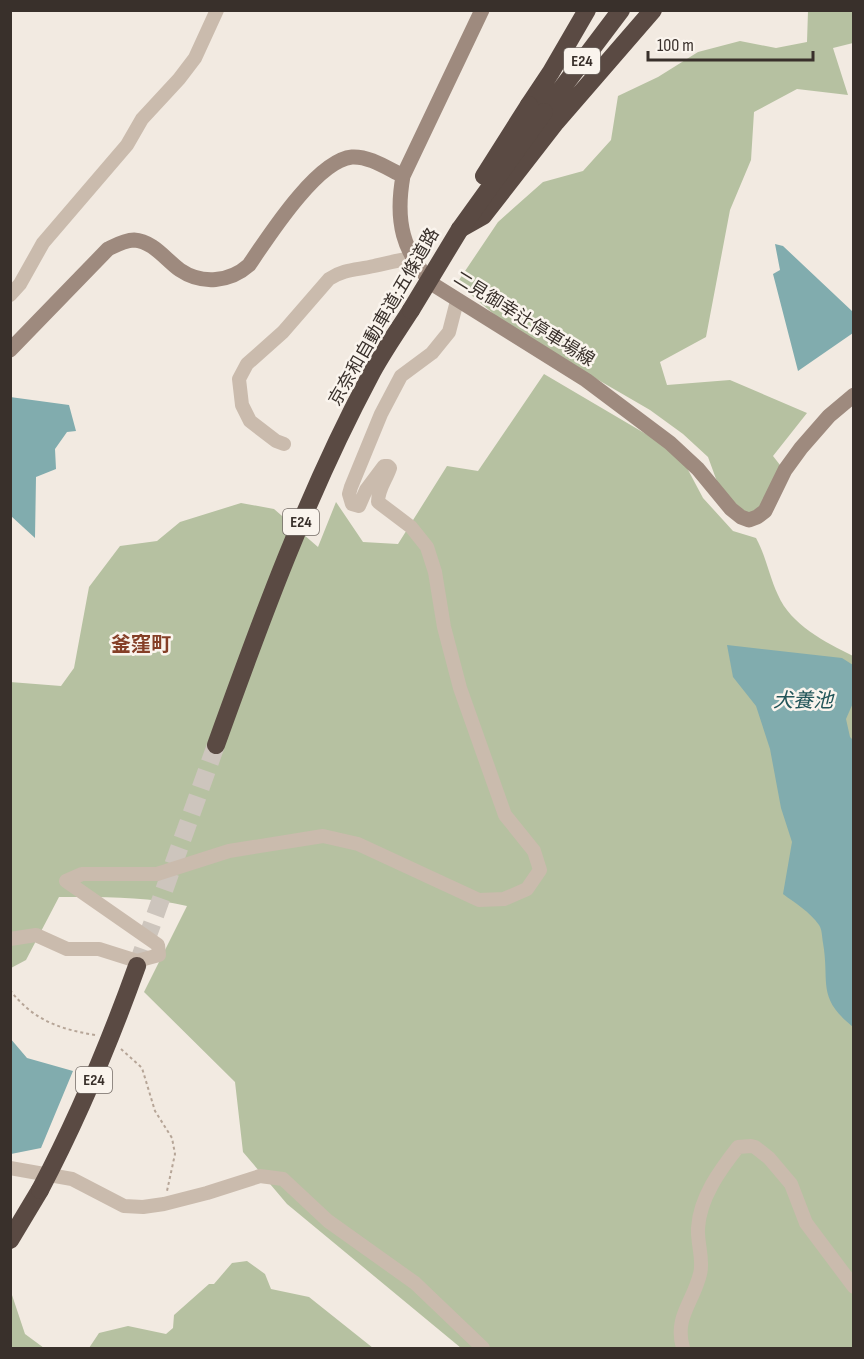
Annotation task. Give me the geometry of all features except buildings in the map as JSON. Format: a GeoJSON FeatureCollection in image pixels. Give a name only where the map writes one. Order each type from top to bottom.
{"type":"FeatureCollection","features":[{"type":"Feature","properties":{"kind":"highway"},"geometry":{"type":"LineString","coordinates":[[543,113],[551,72],[587,10]]}},
{"type":"Feature","properties":{"kind":"highway","name":"京奈和自動車道;五條道路"},"geometry":{"type":"LineString","coordinates":[[216,745],[252,644],[314,491],[370,375],[459,229],[621,10]]}},
{"type":"Feature","properties":{"kind":"highway"},"geometry":{"type":"LineString","coordinates":[[421,293],[432,262],[543,113],[653,10]]}},
{"type":"Feature","properties":{"kind":"highway","name":"E24"},"geometry":{"type":"LineString","coordinates":[[10,1240],[40,1190],[90,1088],[114,1030],[136,966]]}},
{"type":"Feature","properties":{"kind":"main road","name":"二見御幸辻停車場線"},"geometry":{"type":"LineString","coordinates":[[482,10],[404,176],[399,211],[403,234],[412,258],[434,285],[586,380],[670,442],[698,469],[731,509],[749,520],[765,511],[785,470],[801,448],[829,416],[854,395]]}},
{"type":"Feature","properties":{"kind":"main road"},"geometry":{"type":"LineString","coordinates":[[10,350],[108,249],[122,242],[132,240],[152,246],[190,275],[216,280],[229,278],[241,273],[249,265],[292,205],[331,166],[341,160],[350,157],[369,160],[404,176]]}},
{"type":"Feature","properties":{"kind":"street"},"geometry":{"type":"LineString","coordinates":[[10,295],[20,284],[43,243],[127,145],[142,119],[195,58],[218,10]]}},
{"type":"Feature","properties":{"kind":"street"},"geometry":{"type":"LineString","coordinates":[[284,444],[276,441],[250,421],[242,405],[239,379],[247,364],[283,332],[329,279],[350,269],[412,258]]}},
{"type":"Feature","properties":{"kind":"street"},"geometry":{"type":"LineString","coordinates":[[10,939],[36,935],[67,949],[99,949],[137,961],[159,955],[158,945],[66,882],[82,874],[156,874],[229,851],[323,836],[358,844],[479,900],[504,899],[527,889],[540,870],[534,851],[505,815],[460,688],[444,627],[435,572],[427,547],[411,527],[378,502],[378,494],[390,468],[384,466],[366,490],[359,506],[352,504],[350,500],[351,487],[377,424],[401,376],[432,353],[449,332],[457,301]]}},
{"type":"Feature","properties":{"kind":"street"},"geometry":{"type":"LineString","coordinates":[[683,1348],[680,1325],[701,1273],[698,1230],[700,1214],[716,1175],[738,1147],[755,1147],[769,1158],[791,1184],[806,1223],[854,1287]]}},
{"type":"Feature","properties":{"kind":"street"},"geometry":{"type":"LineString","coordinates":[[10,1168],[72,1179],[124,1206],[143,1207],[207,1193],[260,1176],[283,1179],[328,1221],[415,1283],[483,1348]]}},
{"type":"Feature","properties":{"kind":"path"},"geometry":{"type":"LineString","coordinates":[[10,990],[43,1020],[68,1031],[101,1036]]}},
{"type":"Feature","properties":{"kind":"path"},"geometry":{"type":"LineString","coordinates":[[118,1047],[142,1068],[155,1111],[172,1138],[175,1154],[164,1204]]}},
{"type":"Feature","properties":{"kind":"green space"},"geometry":{"type":"Polygon","coordinates":[[[808,11],[853,11],[853,43],[833,48],[848,95],[797,89],[754,112],[751,160],[730,210],[706,337],[660,362],[667,385],[730,380],[807,413],[773,456],[780,465],[771,495],[749,517],[719,487],[708,457],[683,434],[650,410],[514,331],[457,283],[498,222],[543,182],[583,171],[611,140],[618,96],[658,77],[698,52],[740,41],[776,48],[807,42],[808,11]]]}},
{"type":"Feature","properties":{"kind":"green space"},"geometry":{"type":"Polygon","coordinates":[[[544,374],[668,447],[686,466],[703,498],[733,531],[756,538],[778,595],[791,615],[810,632],[853,656],[853,1348],[461,1348],[287,1204],[243,1152],[235,1082],[144,992],[187,906],[139,899],[59,897],[26,960],[11,968],[10,682],[61,686],[74,668],[89,587],[120,546],[157,541],[180,522],[241,503],[274,509],[318,547],[336,502],[363,542],[398,544],[447,466],[478,471],[544,374]]]}},
{"type":"Feature","properties":{"kind":"green space"},"geometry":{"type":"Polygon","coordinates":[[[247,1261],[265,1274],[271,1289],[309,1297],[373,1348],[89,1348],[99,1333],[128,1326],[166,1334],[173,1328],[174,1315],[209,1284],[214,1284],[232,1263],[247,1261]]]}},
{"type":"Feature","properties":{"kind":"green space"},"geometry":{"type":"Polygon","coordinates":[[[11,1292],[25,1334],[44,1348],[11,1348],[11,1292]]]}},
{"type":"Feature","properties":{"kind":"water"},"geometry":{"type":"Polygon","coordinates":[[[775,244],[783,246],[853,312],[853,333],[798,371],[773,274],[780,270],[775,244]]]}},
{"type":"Feature","properties":{"kind":"water"},"geometry":{"type":"Polygon","coordinates":[[[10,397],[69,405],[76,431],[67,432],[55,449],[56,469],[36,477],[35,538],[11,516],[10,397]]]}},
{"type":"Feature","properties":{"kind":"water","name":"犬養池"},"geometry":{"type":"Polygon","coordinates":[[[727,645],[842,658],[853,665],[853,703],[846,719],[850,737],[854,741],[853,1027],[841,1016],[829,998],[820,927],[807,912],[783,894],[792,842],[781,808],[770,749],[756,706],[733,677],[727,645]]]}},
{"type":"Feature","properties":{"kind":"water"},"geometry":{"type":"Polygon","coordinates":[[[10,1038],[27,1058],[73,1071],[41,1148],[11,1154],[10,1038]]]}},
{"type":"Feature","properties":{"kind":"tunnel"},"geometry":{"type":"LineString","coordinates":[[137,966],[216,745]]}},
{"type":"Feature","properties":{"kind":"district","name":"釜窪町"},"geometry":{"type":"Point","coordinates":[141,645]}}]}
